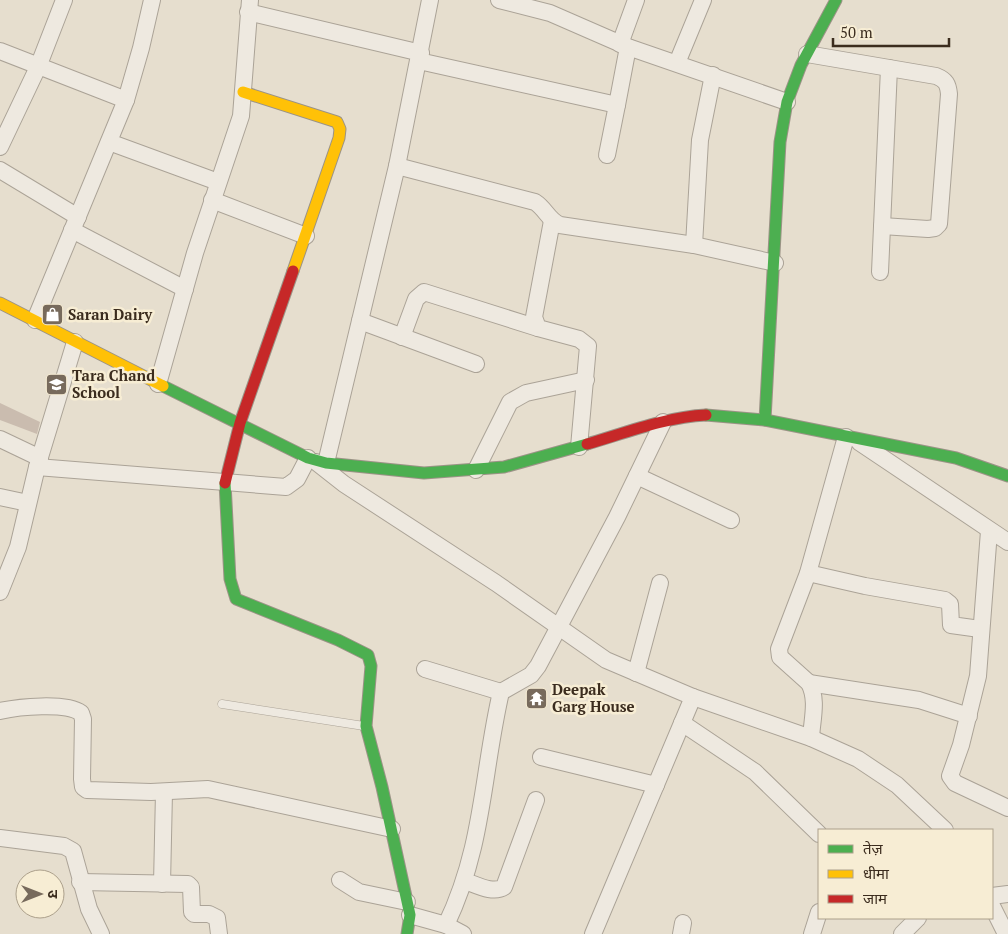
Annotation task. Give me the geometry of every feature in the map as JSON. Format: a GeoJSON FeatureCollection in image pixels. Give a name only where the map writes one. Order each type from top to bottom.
{"type":"FeatureCollection","features":[{"type":"Feature","properties":{"kind":"street"},"geometry":{"type":"LineString","coordinates":[[0,147],[38,67],[64,0]]}},
{"type":"Feature","properties":{"kind":"street"},"geometry":{"type":"LineString","coordinates":[[35,320],[126,100],[152,0]]}},
{"type":"Feature","properties":{"kind":"street"},"geometry":{"type":"LineString","coordinates":[[0,439],[38,462],[225,483],[286,487],[316,461],[360,322],[397,166],[430,0]]}},
{"type":"Feature","properties":{"kind":"street"},"geometry":{"type":"LineString","coordinates":[[499,0],[551,7],[624,45],[787,102]]}},
{"type":"Feature","properties":{"kind":"street"},"geometry":{"type":"LineString","coordinates":[[607,155],[617,105],[624,45],[636,0]]}},
{"type":"Feature","properties":{"kind":"street"},"geometry":{"type":"LineString","coordinates":[[677,63],[703,0]]}},
{"type":"Feature","properties":{"kind":"street"},"geometry":{"type":"LineString","coordinates":[[765,420],[775,263],[778,168],[787,102],[807,54],[836,0]]}},
{"type":"Feature","properties":{"kind":"street"},"geometry":{"type":"LineString","coordinates":[[158,384],[212,200],[237,132],[243,92],[249,6],[420,57],[617,105]]}},
{"type":"Feature","properties":{"kind":"street"},"geometry":{"type":"LineString","coordinates":[[0,52],[126,100]]}},
{"type":"Feature","properties":{"kind":"street"},"geometry":{"type":"LineString","coordinates":[[807,54],[936,76],[944,80],[948,85],[949,94],[939,224],[935,228],[928,229],[882,226]]}},
{"type":"Feature","properties":{"kind":"street"},"geometry":{"type":"LineString","coordinates":[[880,272],[889,68]]}},
{"type":"Feature","properties":{"kind":"street"},"geometry":{"type":"LineString","coordinates":[[694,245],[700,140],[713,75]]}},
{"type":"Feature","properties":{"kind":"street"},"geometry":{"type":"LineString","coordinates":[[243,92],[337,122],[340,129],[339,138],[306,236],[240,423],[225,483],[230,579],[236,598],[338,640],[368,655],[371,666],[366,726],[392,829],[409,908],[407,934]]}},
{"type":"Feature","properties":{"kind":"street"},"geometry":{"type":"LineString","coordinates":[[109,142],[218,182]]}},
{"type":"Feature","properties":{"kind":"street"},"geometry":{"type":"LineString","coordinates":[[397,166],[535,202],[544,208],[552,221],[560,224],[694,245],[775,263]]}},
{"type":"Feature","properties":{"kind":"street"},"geometry":{"type":"LineString","coordinates":[[0,170],[75,223],[185,288]]}},
{"type":"Feature","properties":{"kind":"street"},"geometry":{"type":"LineString","coordinates":[[212,200],[306,236]]}},
{"type":"Feature","properties":{"kind":"street"},"geometry":{"type":"LineString","coordinates":[[538,328],[534,316],[552,221]]}},
{"type":"Feature","properties":{"kind":"street"},"geometry":{"type":"LineString","coordinates":[[402,337],[416,299],[424,292],[584,342],[588,346],[589,354],[579,447]]}},
{"type":"Feature","properties":{"kind":"street"},"geometry":{"type":"LineString","coordinates":[[0,303],[158,384],[316,461],[344,484],[496,583],[606,660],[693,697],[810,738],[877,769],[910,796],[944,829]]}},
{"type":"Feature","properties":{"kind":"street"},"geometry":{"type":"LineString","coordinates":[[360,322],[476,364]]}},
{"type":"Feature","properties":{"kind":"street"},"geometry":{"type":"LineString","coordinates":[[0,592],[18,547],[38,462],[75,342]]}},
{"type":"Feature","properties":{"kind":"street"},"geometry":{"type":"LineString","coordinates":[[476,470],[510,402],[526,393],[586,380]]}},
{"type":"Feature","properties":{"kind":"street"},"geometry":{"type":"LineString","coordinates":[[316,461],[424,473],[504,467],[664,422],[689,416],[719,415],[765,420],[956,458],[1008,476]]}},
{"type":"Feature","properties":{"kind":"street"},"geometry":{"type":"LineString","coordinates":[[425,669],[501,692],[531,675],[560,628],[664,422]]}},
{"type":"Feature","properties":{"kind":"street"},"geometry":{"type":"LineString","coordinates":[[851,438],[1008,542]]}},
{"type":"Feature","properties":{"kind":"street"},"geometry":{"type":"LineString","coordinates":[[810,738],[814,697],[809,683],[780,657],[779,650],[808,573],[851,438]]}},
{"type":"Feature","properties":{"kind":"street"},"geometry":{"type":"LineString","coordinates":[[637,476],[730,520]]}},
{"type":"Feature","properties":{"kind":"street"},"geometry":{"type":"LineString","coordinates":[[0,497],[28,503]]}},
{"type":"Feature","properties":{"kind":"street"},"geometry":{"type":"LineString","coordinates":[[989,531],[980,629],[978,676],[950,776],[955,782],[1008,808]]}},
{"type":"Feature","properties":{"kind":"street"},"geometry":{"type":"LineString","coordinates":[[808,573],[865,586],[945,600],[950,604],[951,625],[980,629]]}},
{"type":"Feature","properties":{"kind":"street"},"geometry":{"type":"LineString","coordinates":[[636,673],[660,583]]}},
{"type":"Feature","properties":{"kind":"street"},"geometry":{"type":"LineString","coordinates":[[809,683],[918,700],[968,716]]}},
{"type":"Feature","properties":{"kind":"street"},"geometry":{"type":"LineString","coordinates":[[446,925],[465,881],[477,836],[501,692]]}},
{"type":"Feature","properties":{"kind":"street"},"geometry":{"type":"LineString","coordinates":[[593,934],[693,697]]}},
{"type":"Feature","properties":{"kind":"street"},"geometry":{"type":"LineString","coordinates":[[0,711],[28,707],[69,707],[81,713],[83,719],[83,787],[93,791],[164,792],[208,790],[232,793],[392,829]]}},
{"type":"Feature","properties":{"kind":"street"},"geometry":{"type":"LineString","coordinates":[[682,723],[755,772],[818,833]]}},
{"type":"Feature","properties":{"kind":"street"},"geometry":{"type":"LineString","coordinates":[[541,757],[656,785]]}},
{"type":"Feature","properties":{"kind":"street"},"geometry":{"type":"LineString","coordinates":[[162,884],[164,792]]}},
{"type":"Feature","properties":{"kind":"street"},"geometry":{"type":"LineString","coordinates":[[465,881],[491,890],[499,890],[504,887],[536,800]]}},
{"type":"Feature","properties":{"kind":"street"},"geometry":{"type":"LineString","coordinates":[[0,838],[69,848],[74,855],[89,909],[101,934]]}},
{"type":"Feature","properties":{"kind":"street"},"geometry":{"type":"LineString","coordinates":[[340,880],[359,892],[409,908],[463,934]]}},
{"type":"Feature","properties":{"kind":"street"},"geometry":{"type":"LineString","coordinates":[[80,882],[184,884],[191,887],[192,912],[197,915],[209,914],[217,918],[219,934]]}},
{"type":"Feature","properties":{"kind":"street"},"geometry":{"type":"LineString","coordinates":[[993,896],[1008,894]]}},
{"type":"Feature","properties":{"kind":"street"},"geometry":{"type":"LineString","coordinates":[[993,908],[1006,934]]}},
{"type":"Feature","properties":{"kind":"street"},"geometry":{"type":"LineString","coordinates":[[812,934],[818,915]]}},
{"type":"Feature","properties":{"kind":"street"},"geometry":{"type":"LineString","coordinates":[[902,934],[917,919]]}},
{"type":"Feature","properties":{"kind":"lane"},"geometry":{"type":"LineString","coordinates":[[222,704],[366,726]]}},
{"type":"Feature","properties":{"kind":"building"},"geometry":{"type":"Polygon","coordinates":[[[0,403],[40,422],[37,434],[0,420],[0,403]]]}},
{"type":"Feature","properties":{"kind":"traffic: fast"},"geometry":{"type":"LineString","coordinates":[[765,420],[780,142],[787,102],[801,65],[836,0]]}},
{"type":"Feature","properties":{"kind":"traffic: fast"},"geometry":{"type":"LineString","coordinates":[[163,386],[308,458],[326,463],[424,473],[504,467],[587,444]]}},
{"type":"Feature","properties":{"kind":"traffic: fast"},"geometry":{"type":"LineString","coordinates":[[706,415],[765,420],[956,458],[1008,476]]}},
{"type":"Feature","properties":{"kind":"traffic: fast"},"geometry":{"type":"LineString","coordinates":[[225,483],[230,579],[236,599],[338,640],[368,655],[371,666],[366,726],[382,787],[410,915],[407,934]]}},
{"type":"Feature","properties":{"kind":"traffic: slow"},"geometry":{"type":"LineString","coordinates":[[243,92],[337,122],[340,129],[339,138],[293,271]]}},
{"type":"Feature","properties":{"kind":"traffic: slow"},"geometry":{"type":"LineString","coordinates":[[0,303],[163,386]]}},
{"type":"Feature","properties":{"kind":"traffic: jam"},"geometry":{"type":"LineString","coordinates":[[225,483],[240,423],[293,271]]}},
{"type":"Feature","properties":{"kind":"traffic: jam"},"geometry":{"type":"LineString","coordinates":[[587,444],[661,422],[706,415]]}},
{"type":"Feature","properties":{"kind":"place","name":"Saran Dairy"},"geometry":{"type":"Point","coordinates":[52,314]}},
{"type":"Feature","properties":{"kind":"place","name":"Tara Chand School"},"geometry":{"type":"Point","coordinates":[56,384]}},
{"type":"Feature","properties":{"kind":"place","name":"Deepak Garg House"},"geometry":{"type":"Point","coordinates":[536,698]}}]}
